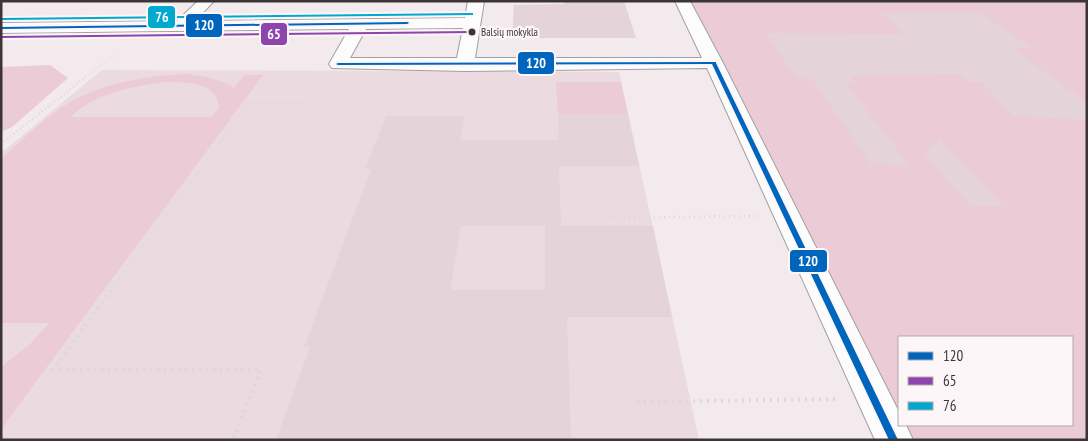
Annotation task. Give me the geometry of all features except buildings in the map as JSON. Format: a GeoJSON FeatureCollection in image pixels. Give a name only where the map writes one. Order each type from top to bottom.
{"type":"FeatureCollection","features":[{"type":"Feature","properties":{"kind":"street"},"geometry":{"type":"LineString","coordinates":[[181,26],[207,1]]}},
{"type":"Feature","properties":{"kind":"street"},"geometry":{"type":"LineString","coordinates":[[465,65],[476,1]]}},
{"type":"Feature","properties":{"kind":"street"},"geometry":{"type":"LineString","coordinates":[[682,1],[714,63],[894,440]]}},
{"type":"Feature","properties":{"kind":"street"},"geometry":{"type":"LineString","coordinates":[[361,23],[338,64],[714,63]]}},
{"type":"Feature","properties":{"kind":"street"},"geometry":{"type":"LineString","coordinates":[[1,28],[472,23]]}},
{"type":"Feature","properties":{"kind":"path"},"geometry":{"type":"LineString","coordinates":[[1,144],[151,26]]}},
{"type":"Feature","properties":{"kind":"path"},"geometry":{"type":"LineString","coordinates":[[233,440],[261,370],[53,370],[248,103],[311,103]]}},
{"type":"Feature","properties":{"kind":"path"},"geometry":{"type":"LineString","coordinates":[[609,218],[763,216]]}},
{"type":"Feature","properties":{"kind":"path"},"geometry":{"type":"LineString","coordinates":[[637,402],[843,399]]}},
{"type":"Feature","properties":{"kind":"shaded area"},"geometry":{"type":"Polygon","coordinates":[[[689,1],[1087,1],[1087,440],[911,440],[904,426],[1073,426],[1073,336],[898,336],[898,415],[689,1]]]}},
{"type":"Feature","properties":{"kind":"shaded area"},"geometry":{"type":"Polygon","coordinates":[[[50,65],[68,78],[12,127],[1,132],[1,67],[50,65]]]}},
{"type":"Feature","properties":{"kind":"shaded area"},"geometry":{"type":"Polygon","coordinates":[[[102,70],[619,72],[699,440],[1,440],[1,153],[102,70]]]}},
{"type":"Feature","properties":{"kind":"shaded area"},"geometry":{"type":"Polygon","coordinates":[[[186,74],[205,77],[234,88],[244,75],[263,75],[1,429],[1,367],[31,343],[49,323],[1,323],[1,159],[48,117],[78,98],[107,86],[123,82],[186,74]],[[163,82],[114,92],[91,102],[71,117],[211,117],[219,107],[217,98],[206,88],[189,83],[163,82]]]}},
{"type":"Feature","properties":{"kind":"shaded area"},"geometry":{"type":"Polygon","coordinates":[[[556,82],[621,82],[628,114],[558,114],[556,82]]]}},
{"type":"Feature","properties":{"kind":"transit line","name":"76"},"geometry":{"type":"LineString","coordinates":[[1,19],[472,14]]}},
{"type":"Feature","properties":{"kind":"transit line","name":"120"},"geometry":{"type":"LineString","coordinates":[[1,28],[407,23]]}},
{"type":"Feature","properties":{"kind":"transit line","name":"65"},"geometry":{"type":"LineString","coordinates":[[1,37],[472,32]]}},
{"type":"Feature","properties":{"kind":"transit line","name":"120"},"geometry":{"type":"LineString","coordinates":[[338,64],[714,63],[894,440]]}},
{"type":"Feature","properties":{"kind":"place","name":"Balsių mokykla"},"geometry":{"type":"Point","coordinates":[472,32]}}]}
